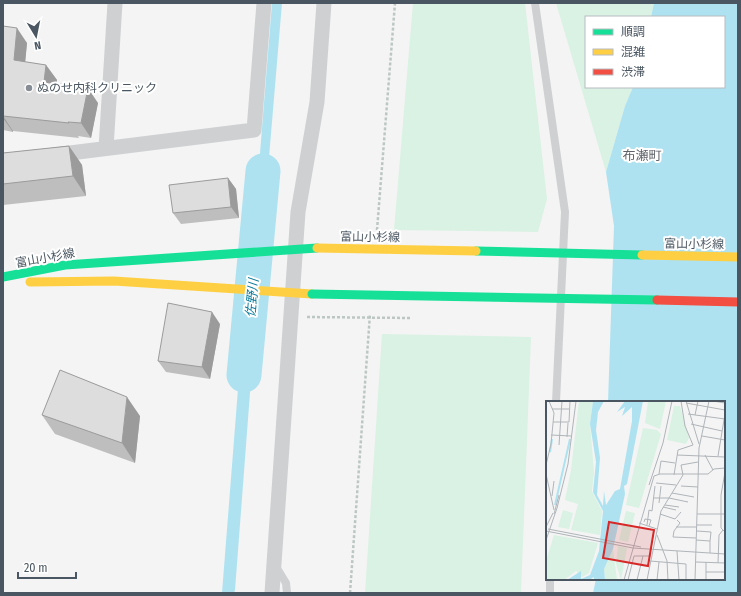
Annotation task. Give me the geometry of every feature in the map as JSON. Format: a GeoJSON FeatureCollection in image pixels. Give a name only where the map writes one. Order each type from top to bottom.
{"type":"FeatureCollection","features":[{"type":"Feature","properties":{"kind":"main road","name":"富山小杉線"},"geometry":{"type":"LineString","coordinates":[[3,277],[65,264],[296,248],[738,257]]}},
{"type":"Feature","properties":{"kind":"main road","name":"富山小杉線"},"geometry":{"type":"LineString","coordinates":[[3,282],[114,281],[312,294],[738,302]]}},
{"type":"Feature","properties":{"kind":"street"},"geometry":{"type":"LineString","coordinates":[[106,148],[115,3]]}},
{"type":"Feature","properties":{"kind":"street"},"geometry":{"type":"LineString","coordinates":[[40,157],[254,130],[264,3]]}},
{"type":"Feature","properties":{"kind":"street"},"geometry":{"type":"LineString","coordinates":[[272,593],[298,212],[317,102],[324,3]]}},
{"type":"Feature","properties":{"kind":"lane"},"geometry":{"type":"LineString","coordinates":[[535,3],[565,212],[556,401]]}},
{"type":"Feature","properties":{"kind":"lane"},"geometry":{"type":"LineString","coordinates":[[275,565],[286,583],[287,593]]}},
{"type":"Feature","properties":{"kind":"lane"},"geometry":{"type":"LineString","coordinates":[[550,580],[550,593]]}},
{"type":"Feature","properties":{"kind":"green space"},"geometry":{"type":"Polygon","coordinates":[[[413,3],[525,3],[547,199],[538,232],[394,230],[413,3]]]}},
{"type":"Feature","properties":{"kind":"green space"},"geometry":{"type":"Polygon","coordinates":[[[556,3],[654,3],[651,16],[585,16],[585,88],[633,88],[625,106],[606,172],[556,3]]]}},
{"type":"Feature","properties":{"kind":"green space"},"geometry":{"type":"Polygon","coordinates":[[[382,334],[531,337],[521,593],[365,593],[382,334]]]}},
{"type":"Feature","properties":{"kind":"water"},"geometry":{"type":"Polygon","coordinates":[[[272,3],[282,3],[265,205],[267,217],[252,220],[256,203],[272,3]]]}},
{"type":"Feature","properties":{"kind":"water"},"geometry":{"type":"Polygon","coordinates":[[[654,3],[738,3],[738,593],[593,593],[596,580],[725,580],[725,401],[608,401],[614,226],[606,172],[625,106],[633,88],[725,88],[725,16],[651,16],[654,3]]]}},
{"type":"Feature","properties":{"kind":"water"},"geometry":{"type":"Polygon","coordinates":[[[243,325],[255,327],[235,590],[234,593],[222,593],[243,325]]]}},
{"type":"Feature","properties":{"kind":"building","name":"ぬのせ内科クリニック"},"geometry":{"type":"Polygon","coordinates":[[[3,26],[17,28],[14,60],[46,65],[44,82],[88,88],[81,123],[3,116],[3,26]]]}},
{"type":"Feature","properties":{"kind":"building"},"geometry":{"type":"Polygon","coordinates":[[[69,146],[73,176],[3,184],[3,153],[69,146]]]}},
{"type":"Feature","properties":{"kind":"building"},"geometry":{"type":"Polygon","coordinates":[[[228,178],[231,207],[173,213],[169,185],[228,178]]]}},
{"type":"Feature","properties":{"kind":"building"},"geometry":{"type":"Polygon","coordinates":[[[168,303],[212,312],[202,367],[158,361],[168,303]]]}},
{"type":"Feature","properties":{"kind":"building"},"geometry":{"type":"Polygon","coordinates":[[[60,370],[127,397],[122,443],[42,415],[60,370]]]}},
{"type":"Feature","properties":{"kind":"waterway","name":"佐野川"},"geometry":{"type":"LineString","coordinates":[[244,375],[263,171]]}},
{"type":"Feature","properties":{"kind":"traffic: fast"},"geometry":{"type":"LineString","coordinates":[[3,277],[65,265],[317,248]]}},
{"type":"Feature","properties":{"kind":"traffic: fast"},"geometry":{"type":"LineString","coordinates":[[476,251],[642,255]]}},
{"type":"Feature","properties":{"kind":"traffic: fast"},"geometry":{"type":"LineString","coordinates":[[312,294],[657,300]]}},
{"type":"Feature","properties":{"kind":"traffic: slow"},"geometry":{"type":"LineString","coordinates":[[317,248],[476,251]]}},
{"type":"Feature","properties":{"kind":"traffic: slow"},"geometry":{"type":"LineString","coordinates":[[642,255],[738,257]]}},
{"type":"Feature","properties":{"kind":"traffic: slow"},"geometry":{"type":"LineString","coordinates":[[30,282],[114,281],[312,294]]}},
{"type":"Feature","properties":{"kind":"traffic: jam"},"geometry":{"type":"LineString","coordinates":[[657,300],[738,302]]}},
{"type":"Feature","properties":{"kind":"place","name":"ぬのせ内科クリニック"},"geometry":{"type":"Point","coordinates":[29,88]}},
{"type":"Feature","properties":{"kind":"district","name":"布瀬町"},"geometry":{"type":"Point","coordinates":[642,155]}}]}
